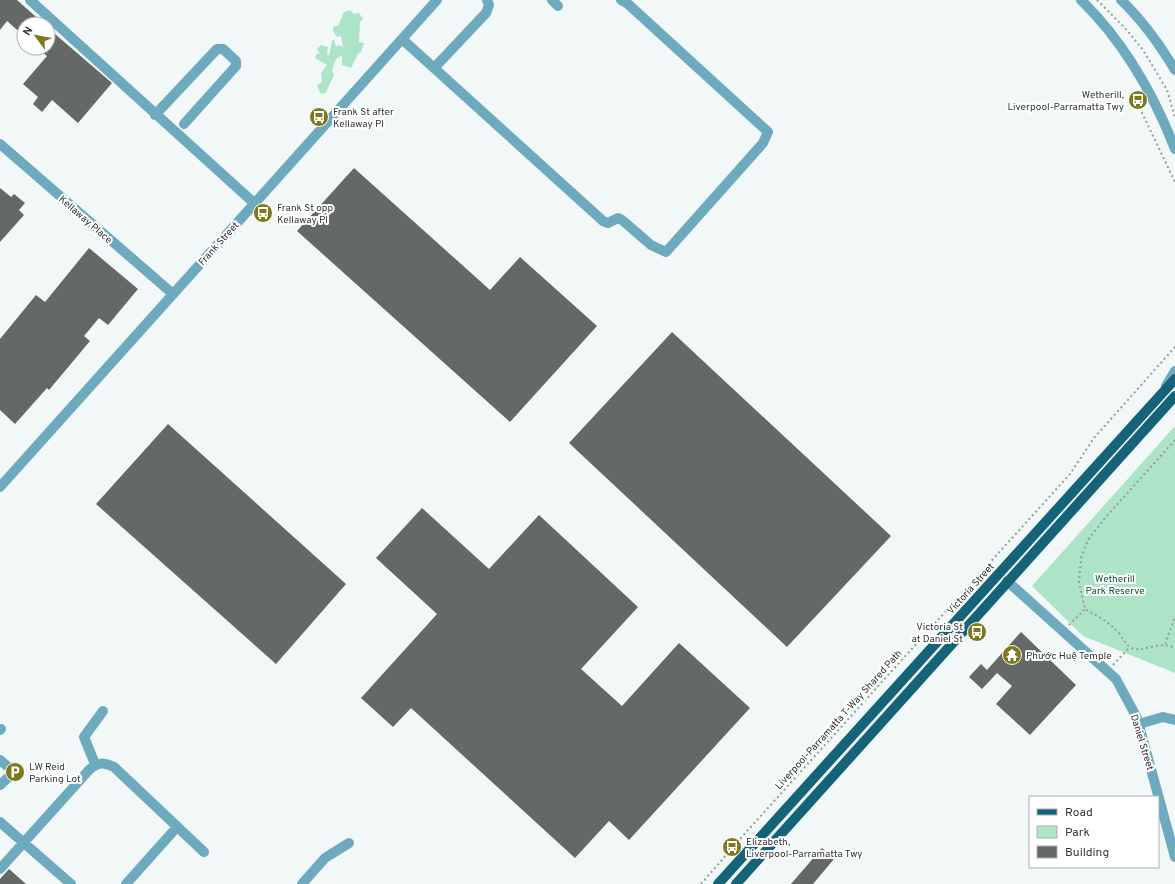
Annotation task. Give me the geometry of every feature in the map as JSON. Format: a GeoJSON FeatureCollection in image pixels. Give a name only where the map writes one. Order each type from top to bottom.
{"type":"FeatureCollection","features":[{"type":"Feature","properties":{"kind":"main road","name":"Victoria Street"},"geometry":{"type":"LineString","coordinates":[[718,884],[1175,378]]}},
{"type":"Feature","properties":{"kind":"main road"},"geometry":{"type":"LineString","coordinates":[[736,884],[1175,396]]}},
{"type":"Feature","properties":{"kind":"street"},"geometry":{"type":"LineString","coordinates":[[30,0],[155,115],[254,203]]}},
{"type":"Feature","properties":{"kind":"street","name":"Frank Street"},"geometry":{"type":"LineString","coordinates":[[0,487],[437,0]]}},
{"type":"Feature","properties":{"kind":"street"},"geometry":{"type":"LineString","coordinates":[[434,67],[486,13],[489,5],[487,0]]}},
{"type":"Feature","properties":{"kind":"street"},"geometry":{"type":"LineString","coordinates":[[402,39],[603,221],[608,223],[618,218],[650,245],[666,252],[763,143],[768,132],[628,4],[621,0]]}},
{"type":"Feature","properties":{"kind":"street"},"geometry":{"type":"LineString","coordinates":[[1081,0],[1109,32],[1128,58],[1158,112],[1175,149]]}},
{"type":"Feature","properties":{"kind":"street"},"geometry":{"type":"LineString","coordinates":[[1121,0],[1145,27],[1175,70]]}},
{"type":"Feature","properties":{"kind":"street"},"geometry":{"type":"LineString","coordinates":[[155,115],[217,49],[223,49],[236,60],[236,66],[184,124]]}},
{"type":"Feature","properties":{"kind":"street","name":"Kellaway Place"},"geometry":{"type":"LineString","coordinates":[[0,144],[173,294]]}},
{"type":"Feature","properties":{"kind":"street"},"geometry":{"type":"LineString","coordinates":[[1159,396],[1175,371]]}},
{"type":"Feature","properties":{"kind":"street","name":"Daniel Street"},"geometry":{"type":"LineString","coordinates":[[1007,581],[1116,679],[1139,724],[1158,796]]}},
{"type":"Feature","properties":{"kind":"street"},"geometry":{"type":"LineString","coordinates":[[95,764],[84,737],[103,711]]}},
{"type":"Feature","properties":{"kind":"street"},"geometry":{"type":"LineString","coordinates":[[1139,724],[1163,717],[1175,720]]}},
{"type":"Feature","properties":{"kind":"street"},"geometry":{"type":"LineString","coordinates":[[0,760],[14,772],[0,785]]}},
{"type":"Feature","properties":{"kind":"street"},"geometry":{"type":"LineString","coordinates":[[0,869],[95,764],[103,762],[114,767],[204,852]]}},
{"type":"Feature","properties":{"kind":"street","name":"Daniel Street"},"geometry":{"type":"LineString","coordinates":[[1159,798],[1175,857]]}},
{"type":"Feature","properties":{"kind":"street"},"geometry":{"type":"LineString","coordinates":[[0,822],[71,884]]}},
{"type":"Feature","properties":{"kind":"street"},"geometry":{"type":"LineString","coordinates":[[126,884],[176,827]]}},
{"type":"Feature","properties":{"kind":"street"},"geometry":{"type":"LineString","coordinates":[[302,884],[325,858],[349,843]]}},
{"type":"Feature","properties":{"kind":"path"},"geometry":{"type":"LineString","coordinates":[[1097,0],[1125,28],[1143,50],[1167,90],[1175,117]]}},
{"type":"Feature","properties":{"kind":"path"},"geometry":{"type":"LineString","coordinates":[[1133,94],[1175,182]]}},
{"type":"Feature","properties":{"kind":"path","name":"Liverpool-Parramatta T-Way Shared Path"},"geometry":{"type":"LineString","coordinates":[[701,884],[748,830],[1065,480],[1094,438],[1175,347]]}},
{"type":"Feature","properties":{"kind":"path"},"geometry":{"type":"LineString","coordinates":[[1175,440],[1105,518],[1088,540],[1081,558],[1079,583],[1085,609],[1100,617],[1117,630],[1130,647],[1140,650],[1165,644],[1175,648]]}},
{"type":"Feature","properties":{"kind":"path"},"geometry":{"type":"LineString","coordinates":[[1063,632],[1085,609]]}},
{"type":"Feature","properties":{"kind":"path"},"geometry":{"type":"LineString","coordinates":[[1165,644],[1175,617]]}},
{"type":"Feature","properties":{"kind":"path"},"geometry":{"type":"LineString","coordinates":[[1107,671],[1130,647]]}},
{"type":"Feature","properties":{"kind":"green space"},"geometry":{"type":"Polygon","coordinates":[[[350,10],[354,14],[359,13],[363,19],[360,22],[359,42],[364,43],[361,52],[358,54],[351,68],[342,65],[342,55],[336,59],[332,70],[334,75],[325,94],[320,93],[317,85],[322,82],[321,73],[327,65],[315,58],[317,53],[320,54],[317,49],[321,45],[328,47],[327,55],[329,55],[332,41],[334,39],[336,46],[339,45],[343,47],[341,36],[337,37],[333,31],[334,26],[338,26],[344,12],[350,10]]]}},
{"type":"Feature","properties":{"kind":"green space","name":"Wetherill Park Reserve"},"geometry":{"type":"Polygon","coordinates":[[[1175,426],[1175,673],[1083,636],[1032,586],[1175,426]]]}},
{"type":"Feature","properties":{"kind":"building"},"geometry":{"type":"Polygon","coordinates":[[[0,0],[17,0],[35,16],[16,16],[16,29],[7,21],[0,30],[0,0]]]}},
{"type":"Feature","properties":{"kind":"building"},"geometry":{"type":"Polygon","coordinates":[[[56,35],[112,83],[78,123],[52,100],[42,112],[33,104],[38,97],[23,84],[47,56],[56,56],[56,35]]]}},
{"type":"Feature","properties":{"kind":"building"},"geometry":{"type":"Polygon","coordinates":[[[354,168],[490,290],[520,257],[597,326],[510,422],[297,231],[354,168]]]}},
{"type":"Feature","properties":{"kind":"building"},"geometry":{"type":"Polygon","coordinates":[[[0,188],[11,197],[14,194],[25,203],[19,210],[24,215],[0,242],[0,188]]]}},
{"type":"Feature","properties":{"kind":"building"},"geometry":{"type":"Polygon","coordinates":[[[89,248],[138,289],[108,325],[99,318],[84,336],[90,341],[49,390],[47,388],[15,424],[0,410],[0,339],[36,295],[45,302],[89,248]]]}},
{"type":"Feature","properties":{"kind":"building"},"geometry":{"type":"Polygon","coordinates":[[[672,332],[891,536],[787,647],[569,443],[672,332]]]}},
{"type":"Feature","properties":{"kind":"building"},"geometry":{"type":"Polygon","coordinates":[[[168,424],[346,584],[276,664],[96,504],[168,424]]]}},
{"type":"Feature","properties":{"kind":"building"},"geometry":{"type":"Polygon","coordinates":[[[422,508],[489,569],[539,515],[638,607],[581,669],[622,706],[679,643],[750,708],[629,840],[609,821],[575,858],[411,708],[393,727],[361,698],[437,614],[376,558],[422,508]]]}},
{"type":"Feature","properties":{"kind":"building"},"geometry":{"type":"Polygon","coordinates":[[[1021,632],[1076,685],[1030,735],[996,704],[1012,686],[997,673],[982,689],[969,677],[981,664],[987,670],[1021,632]]]}},
{"type":"Feature","properties":{"kind":"building"},"geometry":{"type":"Polygon","coordinates":[[[822,848],[834,859],[813,884],[791,884],[822,848]]]}},
{"type":"Feature","properties":{"kind":"building"},"geometry":{"type":"Polygon","coordinates":[[[9,869],[26,884],[0,884],[0,879],[9,869]]]}},
{"type":"Feature","properties":{"kind":"place","name":"Wetherill, Liverpool-Parramatta Twy"},"geometry":{"type":"Point","coordinates":[1138,100]}},
{"type":"Feature","properties":{"kind":"place","name":"Frank St after Kellaway Pl"},"geometry":{"type":"Point","coordinates":[319,117]}},
{"type":"Feature","properties":{"kind":"place","name":"Frank St opp Kellaway Pl"},"geometry":{"type":"Point","coordinates":[263,213]}},
{"type":"Feature","properties":{"kind":"place","name":"Victoria St at Daniel St"},"geometry":{"type":"Point","coordinates":[977,632]}},
{"type":"Feature","properties":{"kind":"place","name":"Phước Huệ Temple"},"geometry":{"type":"Point","coordinates":[1012,655]}},
{"type":"Feature","properties":{"kind":"place","name":"LW Reid Parking Lot"},"geometry":{"type":"Point","coordinates":[15,772]}},
{"type":"Feature","properties":{"kind":"place","name":"Elizabeth, Liverpool-Parramatta Twy"},"geometry":{"type":"Point","coordinates":[732,847]}}]}
